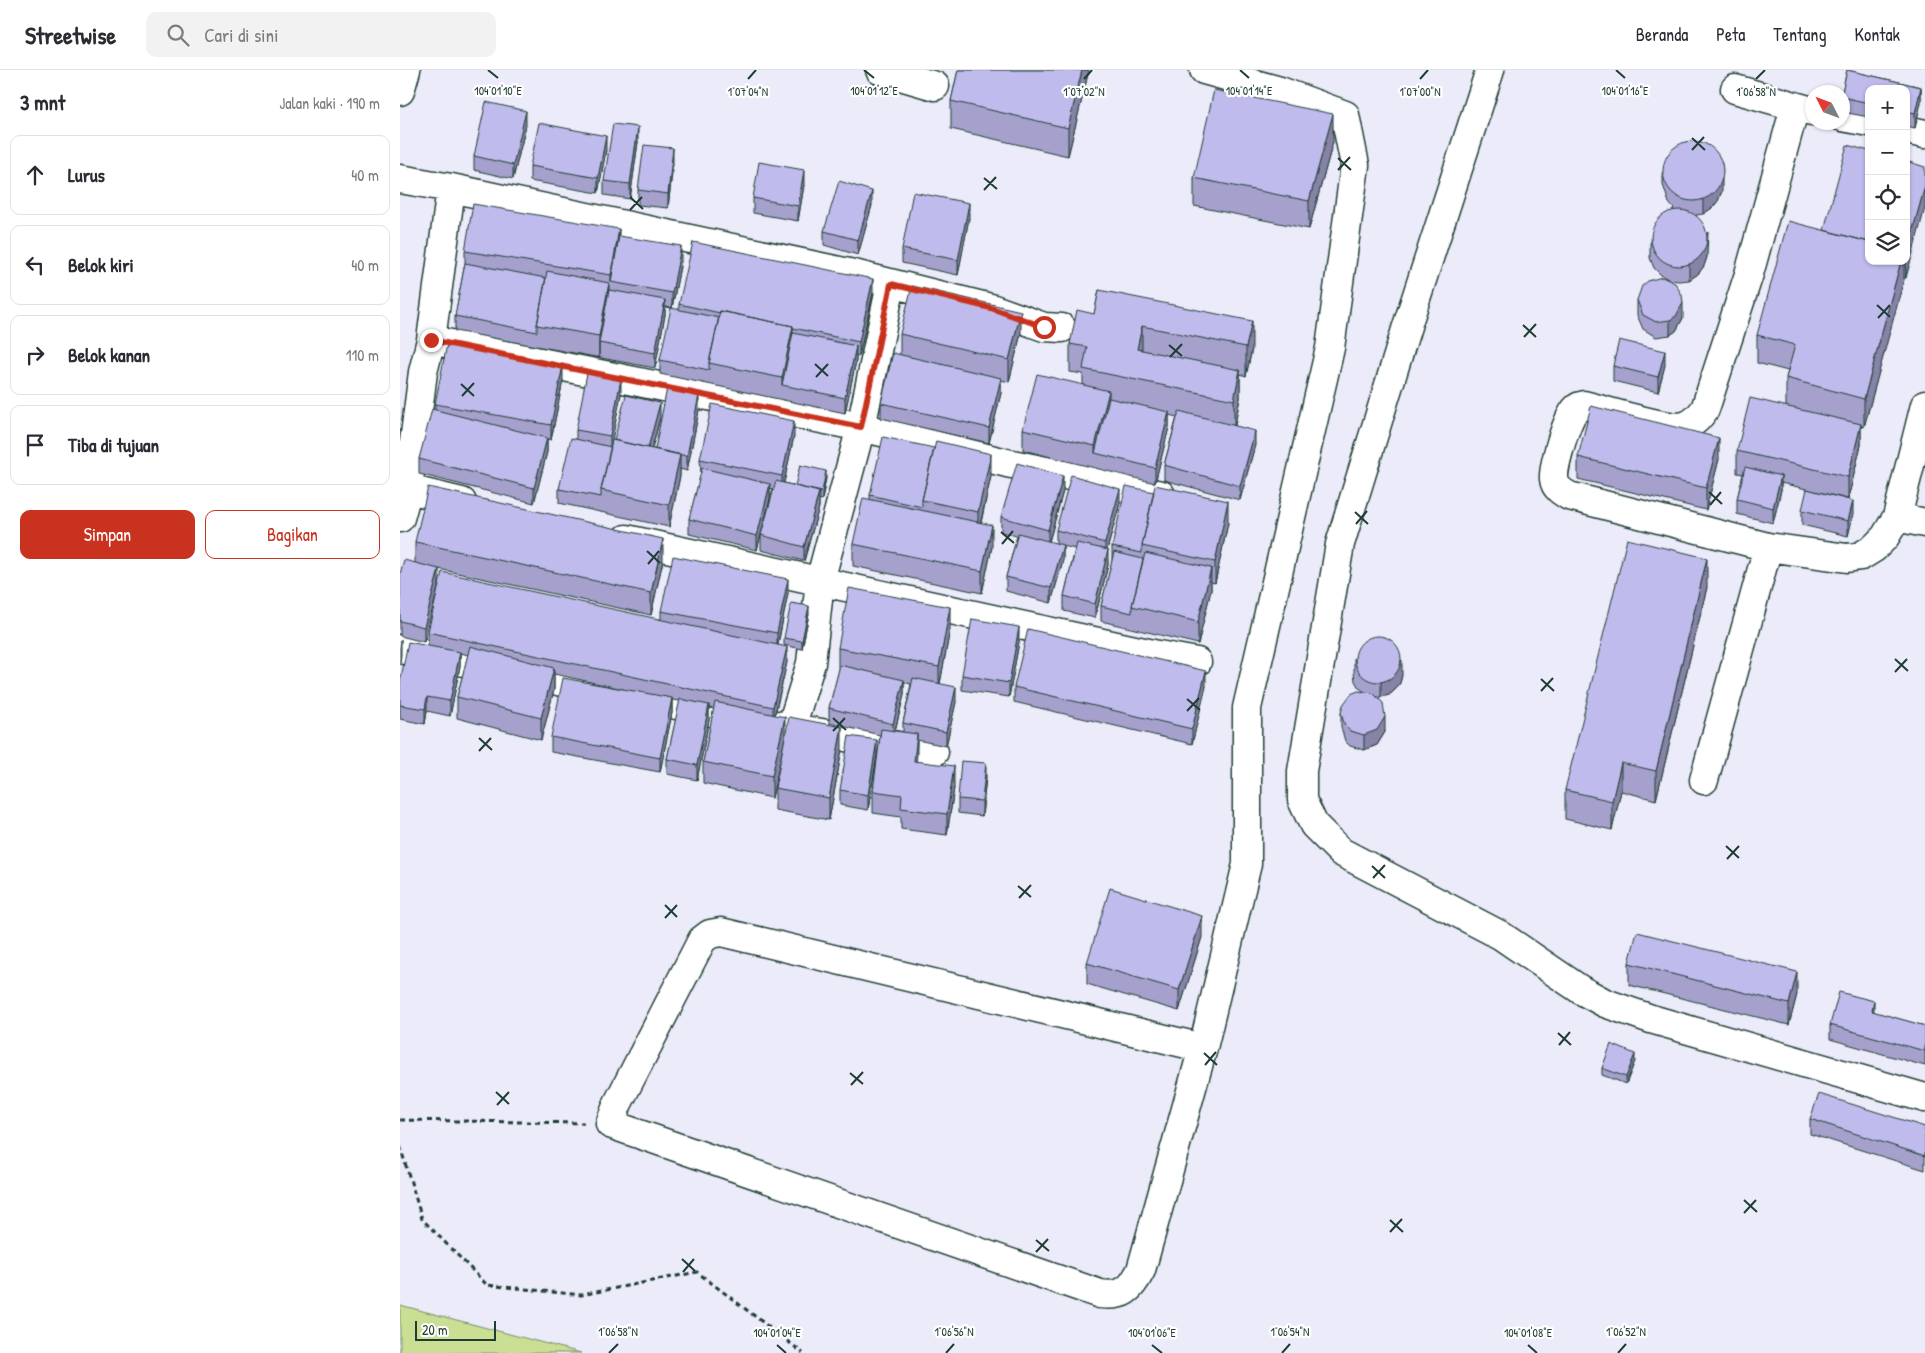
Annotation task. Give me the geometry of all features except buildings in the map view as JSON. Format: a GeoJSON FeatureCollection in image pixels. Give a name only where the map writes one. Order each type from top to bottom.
{"type":"FeatureCollection","features":[{"type":"Feature","properties":{"kind":"street"},"geometry":{"type":"LineString","coordinates":[[400,91],[406,70]]}},
{"type":"Feature","properties":{"kind":"street"},"geometry":{"type":"LineString","coordinates":[[880,70],[935,86]]}},
{"type":"Feature","properties":{"kind":"street"},"geometry":{"type":"LineString","coordinates":[[1203,1048],[721,932],[710,934],[702,940],[694,953],[618,1103],[610,1124],[1100,1294],[1113,1296],[1124,1292],[1135,1283],[1141,1270],[1203,1048],[1247,864],[1247,708],[1330,348],[1355,165],[1345,115],[1280,91],[1204,70]]}},
{"type":"Feature","properties":{"kind":"street"},"geometry":{"type":"LineString","coordinates":[[1490,70],[1408,324],[1340,544],[1302,771],[1302,800],[1314,825],[1341,852],[1500,935],[1580,990],[1605,1003],[1651,1019],[1925,1098]]}},
{"type":"Feature","properties":{"kind":"street"},"geometry":{"type":"LineString","coordinates":[[1735,89],[1804,109],[1705,410],[1696,420],[1684,426],[1668,425],[1584,405],[1577,408],[1571,416],[1562,438],[1554,479],[1559,490],[1569,496],[1768,546],[1847,558],[1861,556],[1874,548],[1885,536],[1897,517],[1925,405]]}},
{"type":"Feature","properties":{"kind":"street"},"geometry":{"type":"LineString","coordinates":[[1850,118],[1865,121]]}},
{"type":"Feature","properties":{"kind":"street"},"geometry":{"type":"LineString","coordinates":[[1910,131],[1925,134]]}},
{"type":"Feature","properties":{"kind":"street"},"geometry":{"type":"LineString","coordinates":[[400,179],[451,188],[891,284],[991,308],[1044,327],[1062,328]]}},
{"type":"Feature","properties":{"kind":"street"},"geometry":{"type":"LineString","coordinates":[[400,518],[408,489],[423,372],[431,340],[451,188]]}},
{"type":"Feature","properties":{"kind":"street"},"geometry":{"type":"LineString","coordinates":[[791,728],[811,662],[820,580],[861,427],[891,284]]}},
{"type":"Feature","properties":{"kind":"street"},"geometry":{"type":"LineString","coordinates":[[431,340],[861,427],[1008,463],[1186,500]]}},
{"type":"Feature","properties":{"kind":"street"},"geometry":{"type":"LineString","coordinates":[[408,489],[482,507]]}},
{"type":"Feature","properties":{"kind":"street"},"geometry":{"type":"LineString","coordinates":[[1897,517],[1925,523]]}},
{"type":"Feature","properties":{"kind":"street"},"geometry":{"type":"LineString","coordinates":[[606,535],[820,580],[864,592],[1197,662]]}},
{"type":"Feature","properties":{"kind":"street"},"geometry":{"type":"LineString","coordinates":[[1704,780],[1768,546]]}},
{"type":"Feature","properties":{"kind":"street"},"geometry":{"type":"LineString","coordinates":[[400,649],[791,728],[934,752]]}},
{"type":"Feature","properties":{"kind":"path"},"geometry":{"type":"LineString","coordinates":[[400,1120],[610,1124]]}},
{"type":"Feature","properties":{"kind":"path"},"geometry":{"type":"LineString","coordinates":[[400,1146],[422,1219],[487,1285],[581,1295],[697,1272],[803,1353]]}},
{"type":"Feature","properties":{"kind":"green space"},"geometry":{"type":"Polygon","coordinates":[[[400,1305],[581,1353],[400,1353],[400,1305]]]}},
{"type":"Feature","properties":{"kind":"route"},"geometry":{"type":"LineString","coordinates":[[431,340],[861,427],[891,284],[991,308],[1044,327]]}}]}
